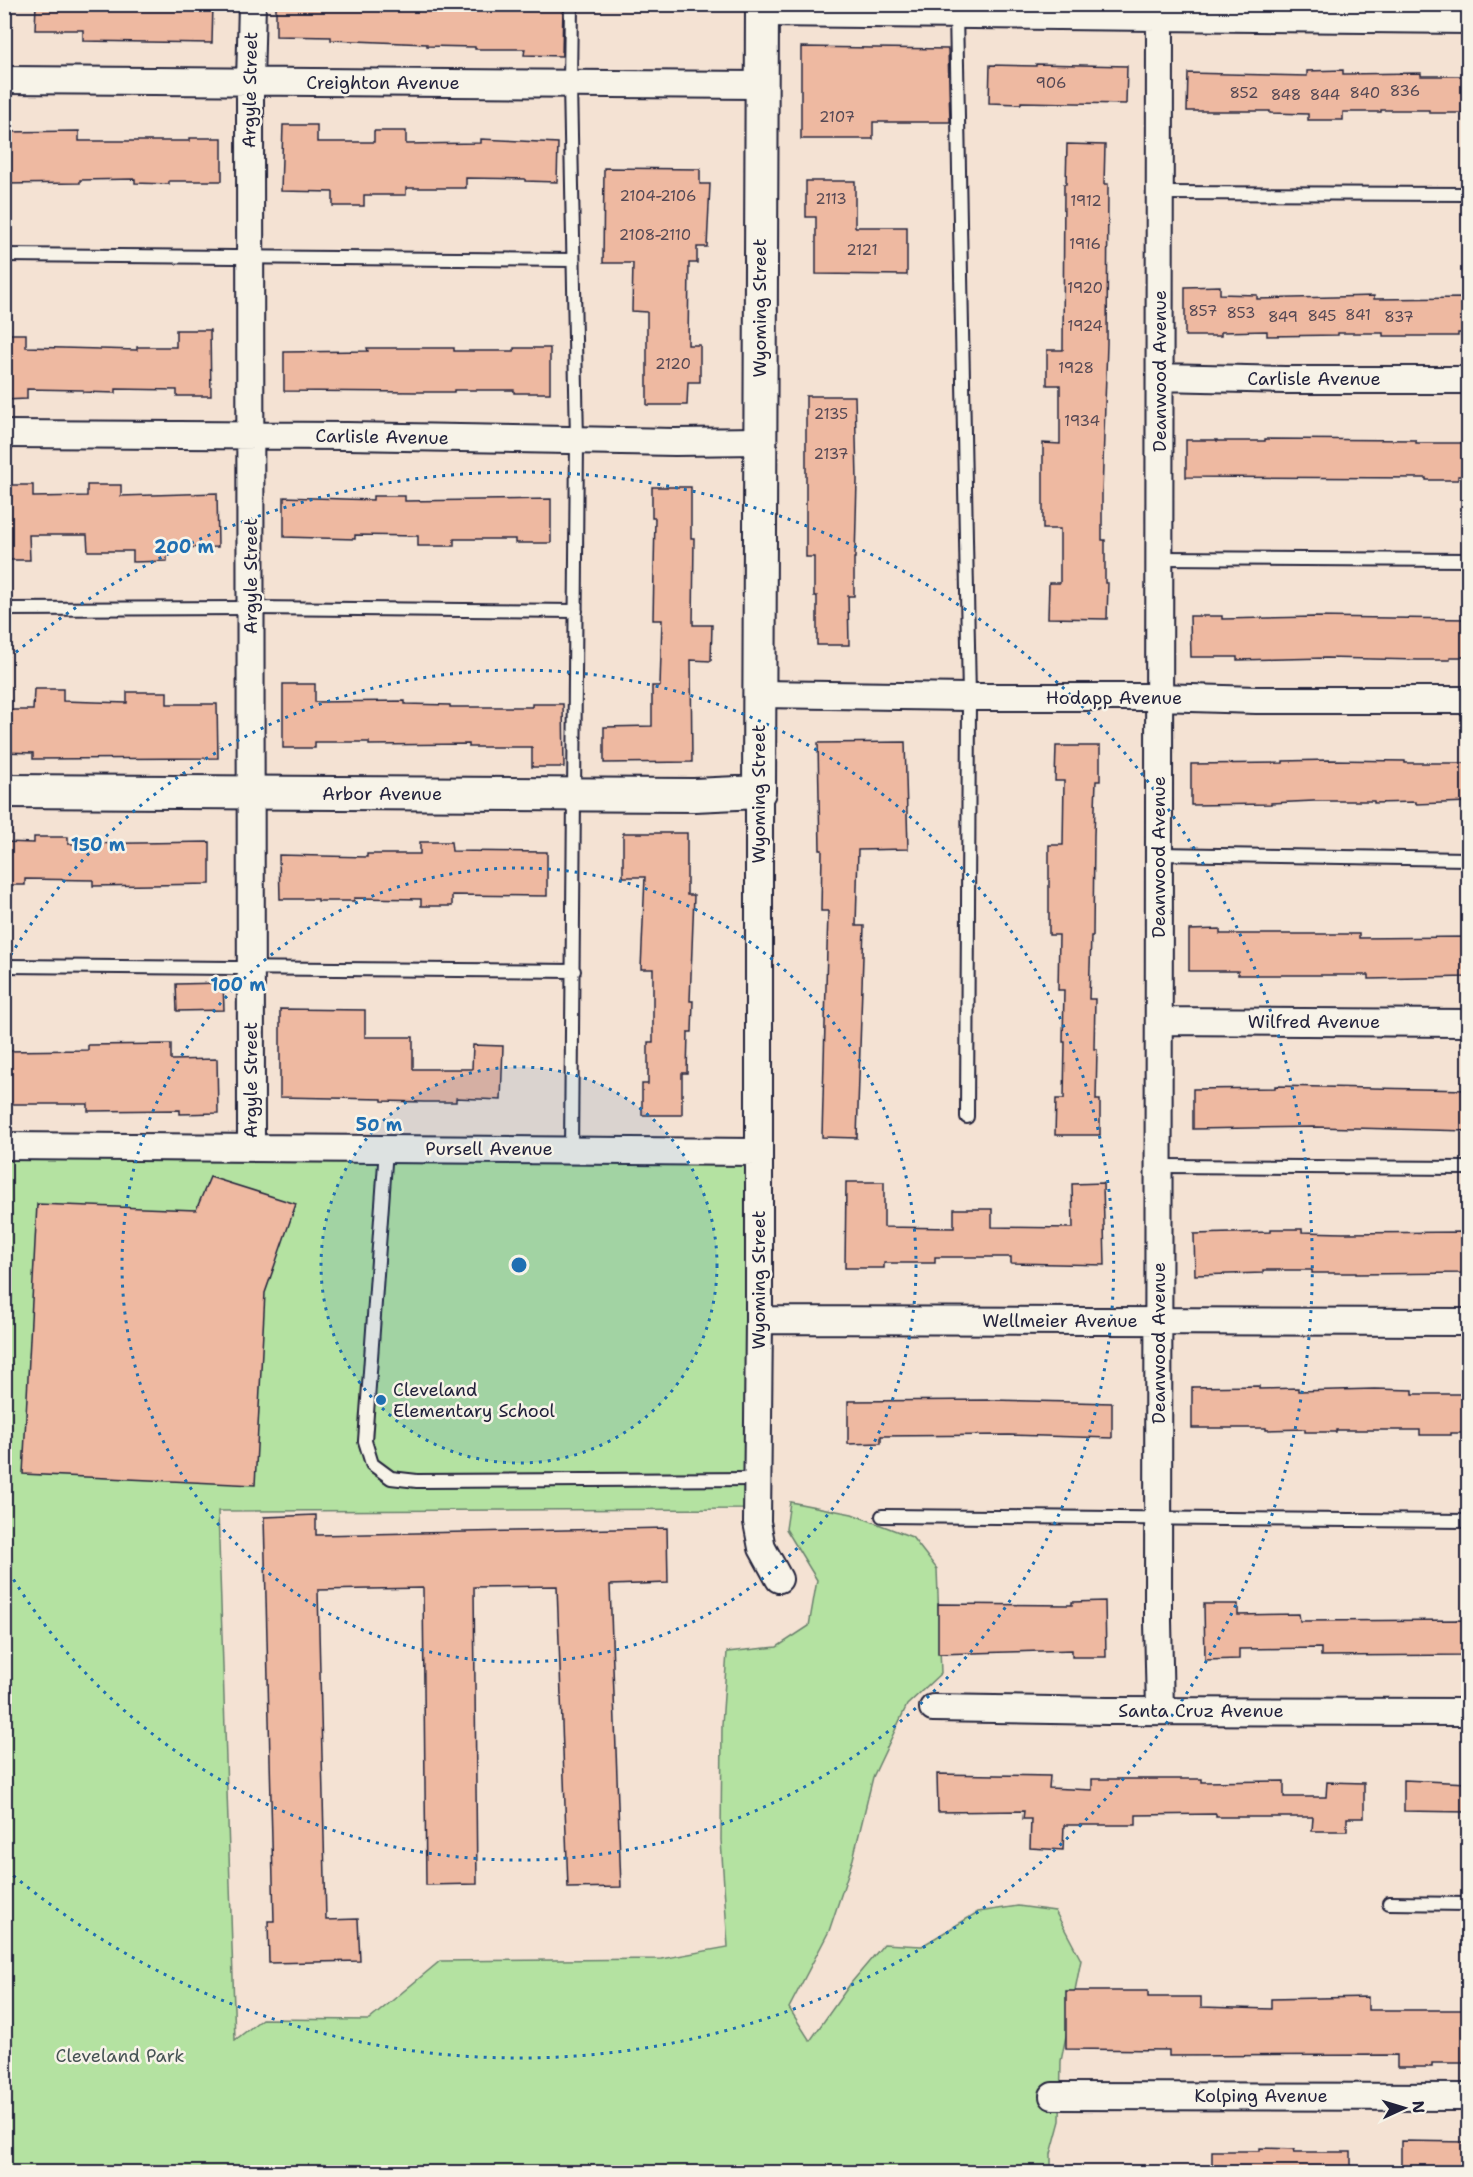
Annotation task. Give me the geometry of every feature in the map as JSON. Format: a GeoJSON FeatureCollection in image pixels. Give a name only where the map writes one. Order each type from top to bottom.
{"type":"FeatureCollection","features":[{"type":"Feature","properties":{"kind":"street","name":"Argyle Street"},"geometry":{"type":"LineString","coordinates":[[251,1148],[250,82],[252,4]]}},
{"type":"Feature","properties":{"kind":"street"},"geometry":{"type":"LineString","coordinates":[[762,9],[1407,12],[1468,20]]}},
{"type":"Feature","properties":{"kind":"street","name":"Wyoming Street"},"geometry":{"type":"LineString","coordinates":[[762,9],[757,1522],[762,1548],[779,1579]]}},
{"type":"Feature","properties":{"kind":"street","name":"Deanwood Avenue"},"geometry":{"type":"LineString","coordinates":[[1160,10],[1158,1519],[1160,1710]]}},
{"type":"Feature","properties":{"kind":"street","name":"Creighton Avenue"},"geometry":{"type":"LineString","coordinates":[[4,80],[761,85]]}},
{"type":"Feature","properties":{"kind":"street","name":"Carlisle Avenue"},"geometry":{"type":"LineString","coordinates":[[1160,377],[1468,380]]}},
{"type":"Feature","properties":{"kind":"street","name":"Carlisle Avenue"},"geometry":{"type":"LineString","coordinates":[[4,435],[760,441]]}},
{"type":"Feature","properties":{"kind":"street","name":"Hodapp Avenue"},"geometry":{"type":"LineString","coordinates":[[759,694],[1468,700]]}},
{"type":"Feature","properties":{"kind":"street","name":"Arbor Avenue"},"geometry":{"type":"LineString","coordinates":[[4,791],[694,795],[759,792]]}},
{"type":"Feature","properties":{"kind":"street","name":"Wilfred Avenue"},"geometry":{"type":"LineString","coordinates":[[1160,1021],[1468,1023]]}},
{"type":"Feature","properties":{"kind":"street","name":"Pursell Avenue"},"geometry":{"type":"LineString","coordinates":[[4,1146],[758,1152]]}},
{"type":"Feature","properties":{"kind":"street","name":"Wellmeier Avenue"},"geometry":{"type":"LineString","coordinates":[[759,1320],[1468,1322]]}},
{"type":"Feature","properties":{"kind":"street","name":"Santa Cruz Avenue"},"geometry":{"type":"LineString","coordinates":[[933,1708],[1468,1712]]}},
{"type":"Feature","properties":{"kind":"street","name":"Kolping Avenue"},"geometry":{"type":"LineString","coordinates":[[1053,2096],[1468,2097]]}},
{"type":"Feature","properties":{"kind":"lane"},"geometry":{"type":"LineString","coordinates":[[571,4],[570,84],[576,440],[572,1150]]}},
{"type":"Feature","properties":{"kind":"lane"},"geometry":{"type":"LineString","coordinates":[[956,9],[969,697],[967,1117]]}},
{"type":"Feature","properties":{"kind":"lane"},"geometry":{"type":"LineString","coordinates":[[1160,193],[1468,194]]}},
{"type":"Feature","properties":{"kind":"lane"},"geometry":{"type":"LineString","coordinates":[[4,255],[573,260]]}},
{"type":"Feature","properties":{"kind":"lane"},"geometry":{"type":"LineString","coordinates":[[1160,558],[1468,561]]}},
{"type":"Feature","properties":{"kind":"lane"},"geometry":{"type":"LineString","coordinates":[[4,609],[251,608],[576,611]]}},
{"type":"Feature","properties":{"kind":"lane"},"geometry":{"type":"LineString","coordinates":[[1159,854],[1468,859]]}},
{"type":"Feature","properties":{"kind":"lane"},"geometry":{"type":"LineString","coordinates":[[4,966],[573,971]]}},
{"type":"Feature","properties":{"kind":"lane"},"geometry":{"type":"LineString","coordinates":[[386,1149],[365,1441],[372,1464],[391,1478],[417,1481],[757,1479]]}},
{"type":"Feature","properties":{"kind":"lane"},"geometry":{"type":"LineString","coordinates":[[1159,1166],[1468,1168]]}},
{"type":"Feature","properties":{"kind":"lane"},"geometry":{"type":"LineString","coordinates":[[882,1516],[1468,1521]]}},
{"type":"Feature","properties":{"kind":"lane"},"geometry":{"type":"LineString","coordinates":[[1389,1903],[1468,1904]]}},
{"type":"Feature","properties":{"kind":"green space","name":"Cleveland Park"},"geometry":{"type":"Polygon","coordinates":[[[5,1146],[758,1152],[757,1509],[218,1511],[235,2040],[262,2019],[369,2020],[440,1961],[661,1959],[728,1947],[721,1840],[722,1725],[727,1652],[777,1647],[809,1626],[817,1580],[786,1529],[790,1502],[852,1514],[912,1537],[937,1569],[941,1673],[907,1705],[873,1777],[853,1859],[829,1931],[789,2008],[810,2041],[851,1983],[884,1944],[922,1946],[978,1912],[1018,1906],[1055,1911],[1081,1960],[1061,2061],[1060,2121],[1051,2154],[1051,2172],[5,2172],[5,1146]]]}},
{"type":"Feature","properties":{"kind":"building"},"geometry":{"type":"Polygon","coordinates":[[[36,4],[213,4],[212,43],[83,41],[83,30],[35,30],[36,4]]]}},
{"type":"Feature","properties":{"kind":"building"},"geometry":{"type":"Polygon","coordinates":[[[276,4],[563,4],[562,56],[524,55],[525,49],[475,49],[475,47],[427,46],[427,44],[331,40],[331,37],[276,36],[276,4]]]}},
{"type":"Feature","properties":{"kind":"building"},"geometry":{"type":"Polygon","coordinates":[[[801,47],[948,49],[950,122],[873,122],[873,139],[801,139],[801,47]]]}},
{"type":"Feature","properties":{"kind":"building"},"geometry":{"type":"Polygon","coordinates":[[[1036,64],[1127,66],[1126,104],[989,103],[990,65],[1036,66],[1036,64]]]}},
{"type":"Feature","properties":{"kind":"building"},"geometry":{"type":"Polygon","coordinates":[[[1343,70],[1343,74],[1421,73],[1421,76],[1468,76],[1468,113],[1381,110],[1381,112],[1343,112],[1343,120],[1308,120],[1308,114],[1270,113],[1270,111],[1187,111],[1188,73],[1307,76],[1307,71],[1343,70]]]}},
{"type":"Feature","properties":{"kind":"building"},"geometry":{"type":"Polygon","coordinates":[[[283,125],[317,125],[317,142],[374,142],[374,131],[406,131],[406,144],[481,143],[481,139],[558,143],[557,182],[466,178],[466,188],[406,188],[406,195],[364,195],[364,206],[333,206],[333,192],[281,191],[283,125]]]}},
{"type":"Feature","properties":{"kind":"building"},"geometry":{"type":"Polygon","coordinates":[[[79,131],[79,141],[189,141],[189,138],[222,138],[222,181],[169,181],[169,184],[135,183],[135,179],[80,180],[80,183],[4,184],[4,132],[79,131]]]}},
{"type":"Feature","properties":{"kind":"building"},"geometry":{"type":"Polygon","coordinates":[[[1067,144],[1105,145],[1104,184],[1108,184],[1107,344],[1102,540],[1105,540],[1105,583],[1108,583],[1107,619],[1048,618],[1049,583],[1060,583],[1060,529],[1043,529],[1043,443],[1060,444],[1060,385],[1047,385],[1047,350],[1063,350],[1064,184],[1066,184],[1067,144]]]}},
{"type":"Feature","properties":{"kind":"building"},"geometry":{"type":"Polygon","coordinates":[[[604,168],[700,169],[700,184],[710,184],[707,247],[697,247],[697,263],[689,263],[688,345],[700,345],[700,382],[688,382],[687,405],[647,405],[647,312],[632,311],[633,263],[603,263],[604,168]]]}},
{"type":"Feature","properties":{"kind":"building"},"geometry":{"type":"Polygon","coordinates":[[[806,181],[855,181],[855,227],[907,227],[907,275],[816,274],[816,217],[806,217],[806,181]]]}},
{"type":"Feature","properties":{"kind":"building"},"geometry":{"type":"Polygon","coordinates":[[[1220,286],[1220,294],[1257,295],[1257,299],[1374,296],[1374,299],[1468,298],[1468,333],[1458,333],[1458,336],[1383,336],[1383,333],[1338,333],[1338,335],[1267,336],[1267,331],[1221,332],[1221,336],[1185,336],[1185,287],[1220,286]]]}},
{"type":"Feature","properties":{"kind":"building"},"geometry":{"type":"Polygon","coordinates":[[[176,330],[210,330],[211,396],[177,396],[177,390],[116,389],[116,393],[27,389],[27,399],[4,400],[4,334],[26,334],[26,347],[137,350],[137,347],[176,347],[176,330]]]}},
{"type":"Feature","properties":{"kind":"building"},"geometry":{"type":"Polygon","coordinates":[[[367,348],[514,351],[514,348],[550,348],[550,393],[514,393],[514,390],[284,391],[284,352],[368,351],[367,348]]]}},
{"type":"Feature","properties":{"kind":"building"},"geometry":{"type":"Polygon","coordinates":[[[806,396],[855,396],[857,480],[854,596],[848,596],[849,645],[817,645],[814,557],[806,557],[806,396]]]}},
{"type":"Feature","properties":{"kind":"building"},"geometry":{"type":"Polygon","coordinates":[[[1265,439],[1416,440],[1416,443],[1468,443],[1468,476],[1458,476],[1458,480],[1186,477],[1186,440],[1265,441],[1265,439]]]}},
{"type":"Feature","properties":{"kind":"building"},"geometry":{"type":"Polygon","coordinates":[[[4,485],[33,485],[33,497],[87,496],[87,485],[121,485],[121,496],[217,493],[218,547],[167,548],[167,561],[133,562],[133,551],[88,551],[87,535],[29,535],[30,560],[4,560],[4,485]]]}},
{"type":"Feature","properties":{"kind":"building"},"geometry":{"type":"Polygon","coordinates":[[[652,487],[691,487],[691,538],[694,538],[693,625],[712,625],[711,661],[691,660],[692,762],[604,763],[604,727],[652,726],[652,686],[660,686],[662,620],[653,620],[655,518],[652,518],[652,487]]]}},
{"type":"Feature","properties":{"kind":"building"},"geometry":{"type":"Polygon","coordinates":[[[373,496],[405,496],[405,501],[551,499],[551,543],[515,543],[515,539],[454,539],[454,546],[418,546],[418,536],[355,535],[355,539],[284,537],[284,497],[373,500],[373,496]]]}},
{"type":"Feature","properties":{"kind":"building"},"geometry":{"type":"Polygon","coordinates":[[[1190,616],[1222,616],[1222,619],[1314,617],[1468,619],[1468,657],[1450,657],[1450,660],[1326,658],[1237,660],[1237,657],[1191,657],[1190,616]]]}},
{"type":"Feature","properties":{"kind":"building"},"geometry":{"type":"Polygon","coordinates":[[[283,684],[315,684],[315,702],[405,701],[405,704],[450,705],[450,707],[532,707],[532,704],[563,704],[564,767],[532,767],[532,747],[315,742],[315,748],[283,748],[283,684]]]}},
{"type":"Feature","properties":{"kind":"building"},"geometry":{"type":"Polygon","coordinates":[[[34,689],[63,689],[63,701],[127,703],[127,692],[167,692],[167,704],[217,704],[218,758],[33,759],[33,753],[4,752],[4,710],[33,710],[34,689]]]}},
{"type":"Feature","properties":{"kind":"building"},"geometry":{"type":"Polygon","coordinates":[[[905,742],[908,849],[858,850],[856,926],[864,926],[857,1138],[822,1137],[828,911],[821,911],[822,850],[820,850],[818,743],[905,742]]]}},
{"type":"Feature","properties":{"kind":"building"},"geometry":{"type":"Polygon","coordinates":[[[1056,746],[1100,746],[1100,781],[1096,781],[1093,936],[1091,936],[1089,999],[1095,999],[1094,1049],[1097,1049],[1096,1100],[1100,1100],[1100,1135],[1055,1135],[1056,1099],[1064,1099],[1065,1042],[1063,1042],[1064,990],[1058,990],[1059,935],[1049,935],[1049,845],[1063,845],[1064,781],[1055,781],[1056,746]]]}},
{"type":"Feature","properties":{"kind":"building"},"geometry":{"type":"Polygon","coordinates":[[[1329,760],[1468,763],[1468,802],[1416,804],[1416,802],[1314,801],[1191,805],[1191,764],[1329,760]]]}},
{"type":"Feature","properties":{"kind":"building"},"geometry":{"type":"Polygon","coordinates":[[[623,833],[687,833],[687,895],[694,895],[690,1001],[693,1001],[692,1032],[688,1032],[687,1073],[682,1073],[682,1115],[642,1115],[642,1084],[648,1084],[648,1042],[653,1042],[653,969],[641,969],[645,877],[623,877],[623,833]]]}},
{"type":"Feature","properties":{"kind":"building"},"geometry":{"type":"Polygon","coordinates":[[[34,837],[68,837],[68,844],[210,842],[210,884],[93,886],[93,880],[25,879],[25,885],[4,885],[4,842],[34,843],[34,837]]]}},
{"type":"Feature","properties":{"kind":"building"},"geometry":{"type":"Polygon","coordinates":[[[420,842],[451,842],[452,851],[547,852],[547,896],[452,895],[452,906],[421,906],[421,899],[354,898],[354,901],[318,901],[318,899],[280,899],[279,855],[367,857],[367,854],[420,854],[420,842]]]}},
{"type":"Feature","properties":{"kind":"building"},"geometry":{"type":"Polygon","coordinates":[[[1220,929],[1220,934],[1359,934],[1359,938],[1468,937],[1468,977],[1369,979],[1369,975],[1238,975],[1238,971],[1189,971],[1189,930],[1220,929]]]}},
{"type":"Feature","properties":{"kind":"building"},"geometry":{"type":"Polygon","coordinates":[[[223,983],[224,1010],[177,1011],[176,984],[223,983]]]}},
{"type":"Feature","properties":{"kind":"building"},"geometry":{"type":"Polygon","coordinates":[[[280,1009],[365,1010],[365,1037],[413,1037],[413,1069],[472,1069],[473,1045],[503,1046],[501,1100],[456,1098],[456,1102],[424,1102],[280,1097],[280,1009]]]}},
{"type":"Feature","properties":{"kind":"building"},"geometry":{"type":"Polygon","coordinates":[[[171,1044],[171,1060],[217,1059],[218,1113],[180,1114],[180,1110],[88,1111],[88,1104],[4,1104],[4,1051],[88,1050],[88,1045],[171,1044]]]}},
{"type":"Feature","properties":{"kind":"building"},"geometry":{"type":"Polygon","coordinates":[[[1275,1086],[1468,1090],[1468,1131],[1316,1127],[1193,1129],[1193,1089],[1275,1088],[1275,1086]]]}},
{"type":"Feature","properties":{"kind":"building"},"geometry":{"type":"Polygon","coordinates":[[[210,1177],[296,1204],[265,1293],[255,1485],[23,1474],[37,1204],[196,1210],[210,1177]]]}},
{"type":"Feature","properties":{"kind":"building"},"geometry":{"type":"Polygon","coordinates":[[[846,1182],[884,1182],[884,1227],[954,1228],[954,1209],[992,1209],[992,1227],[1073,1228],[1072,1184],[1103,1183],[1105,1265],[1011,1263],[1011,1257],[935,1257],[935,1263],[884,1263],[884,1268],[845,1268],[846,1182]]]}},
{"type":"Feature","properties":{"kind":"building"},"geometry":{"type":"Polygon","coordinates":[[[1271,1229],[1343,1233],[1468,1232],[1468,1273],[1356,1274],[1312,1273],[1312,1270],[1263,1270],[1263,1273],[1195,1275],[1194,1234],[1271,1232],[1271,1229]]]}},
{"type":"Feature","properties":{"kind":"building"},"geometry":{"type":"Polygon","coordinates":[[[1259,1386],[1259,1389],[1298,1388],[1298,1391],[1374,1389],[1413,1390],[1413,1394],[1468,1394],[1468,1433],[1420,1435],[1420,1430],[1305,1432],[1305,1429],[1192,1428],[1192,1387],[1259,1386]]]}},
{"type":"Feature","properties":{"kind":"building"},"geometry":{"type":"Polygon","coordinates":[[[992,1400],[1112,1403],[1112,1438],[1009,1435],[881,1436],[881,1443],[848,1444],[848,1401],[992,1400]]]}},
{"type":"Feature","properties":{"kind":"building"},"geometry":{"type":"Polygon","coordinates":[[[316,1515],[316,1535],[667,1528],[668,1583],[610,1585],[621,1887],[568,1888],[557,1586],[474,1587],[477,1884],[426,1885],[423,1588],[318,1590],[326,1920],[358,1919],[360,1961],[269,1963],[268,1921],[274,1921],[264,1517],[316,1515]]]}},
{"type":"Feature","properties":{"kind":"building"},"geometry":{"type":"Polygon","coordinates":[[[1105,1601],[1106,1657],[1072,1657],[1072,1650],[938,1654],[938,1604],[1072,1605],[1072,1602],[1105,1601]]]}},
{"type":"Feature","properties":{"kind":"building"},"geometry":{"type":"Polygon","coordinates":[[[1204,1604],[1238,1604],[1238,1615],[1299,1614],[1300,1621],[1468,1620],[1468,1655],[1321,1656],[1321,1648],[1239,1649],[1239,1659],[1205,1660],[1204,1604]]]}},
{"type":"Feature","properties":{"kind":"building"},"geometry":{"type":"Polygon","coordinates":[[[937,1774],[1050,1776],[1049,1788],[1092,1790],[1092,1779],[1202,1779],[1202,1782],[1284,1781],[1284,1797],[1326,1797],[1327,1782],[1364,1783],[1364,1818],[1347,1818],[1347,1831],[1312,1831],[1313,1817],[1216,1817],[1216,1814],[1136,1815],[1136,1825],[1064,1825],[1063,1850],[1030,1848],[1031,1819],[1023,1819],[1024,1811],[938,1812],[937,1774]]]}},
{"type":"Feature","properties":{"kind":"building"},"geometry":{"type":"Polygon","coordinates":[[[1404,1780],[1468,1783],[1468,1812],[1404,1811],[1404,1780]]]}},
{"type":"Feature","properties":{"kind":"building"},"geometry":{"type":"Polygon","coordinates":[[[1066,1991],[1148,1991],[1148,1997],[1201,1997],[1201,2007],[1271,2009],[1271,1999],[1368,1997],[1368,2010],[1468,2010],[1468,2063],[1432,2063],[1432,2067],[1397,2067],[1397,2055],[1169,2056],[1169,2050],[1066,2049],[1066,1991]]]}},
{"type":"Feature","properties":{"kind":"building"},"geometry":{"type":"Polygon","coordinates":[[[1401,2141],[1468,2142],[1468,2172],[1401,2172],[1401,2141]]]}},
{"type":"Feature","properties":{"kind":"building"},"geometry":{"type":"Polygon","coordinates":[[[1260,2148],[1295,2149],[1294,2152],[1351,2152],[1351,2172],[1212,2172],[1212,2151],[1260,2151],[1260,2148]]]}},
{"type":"Feature","properties":{"kind":"place","name":"Cleveland Elementary School"},"geometry":{"type":"Point","coordinates":[381,1400]}}]}
